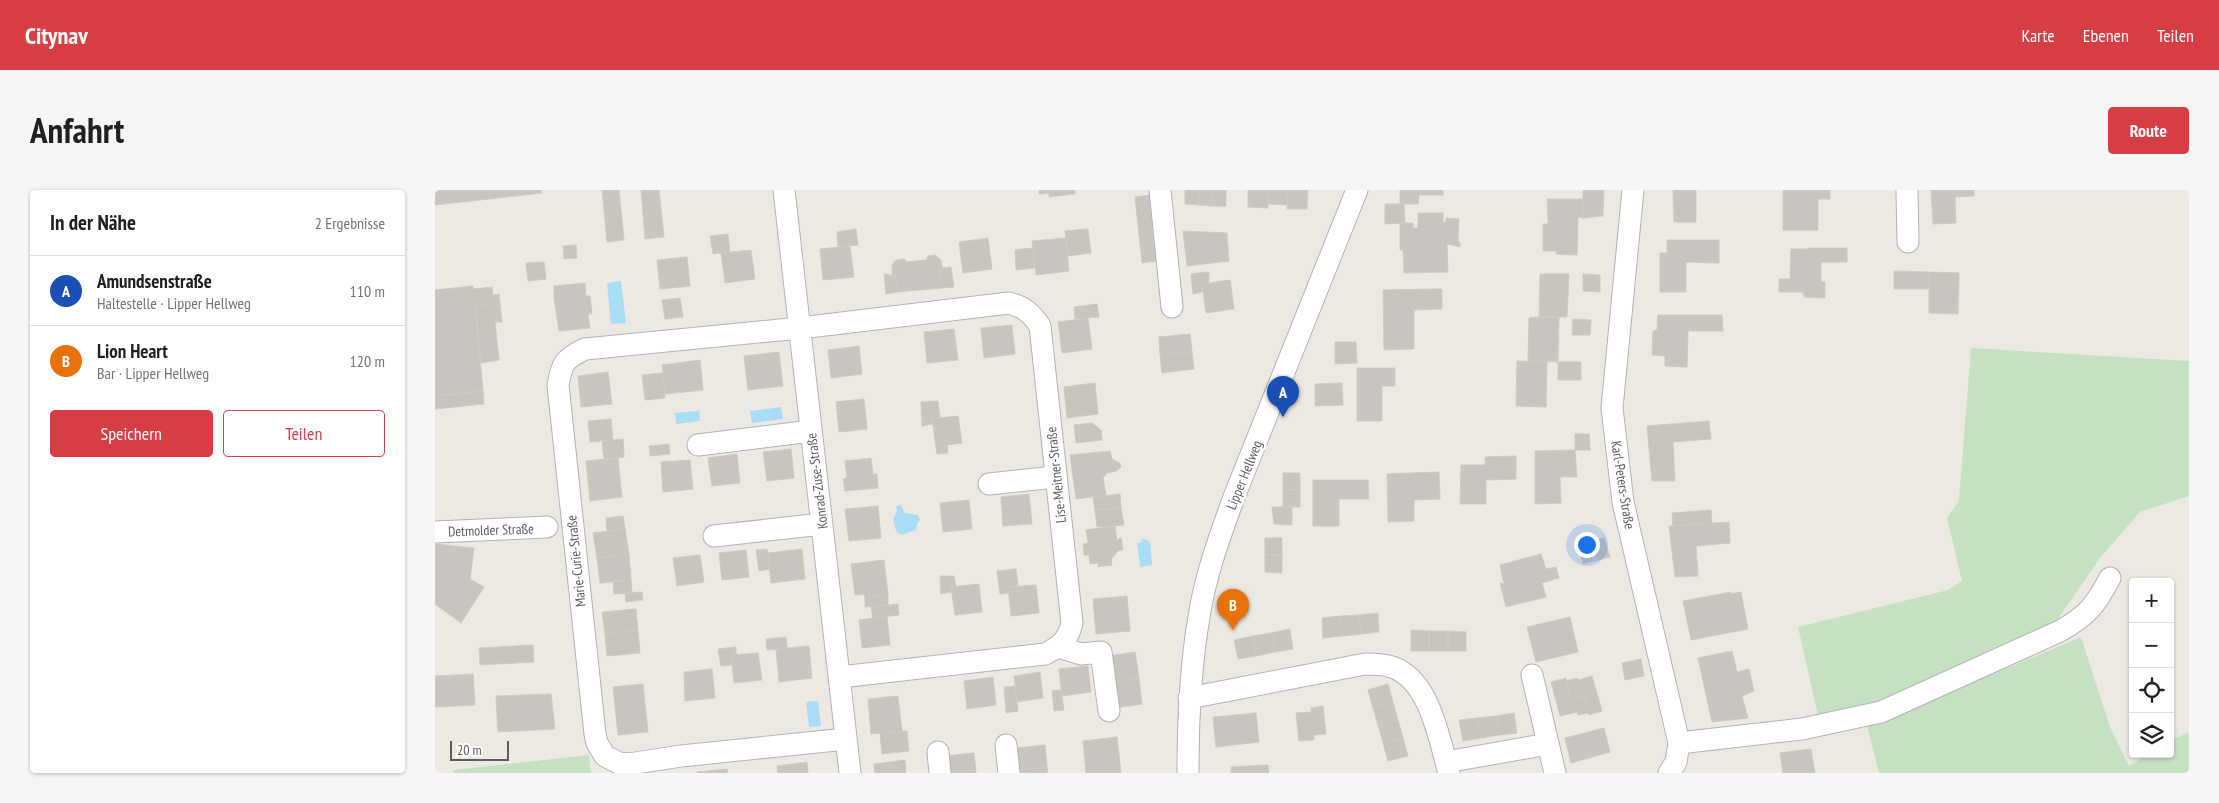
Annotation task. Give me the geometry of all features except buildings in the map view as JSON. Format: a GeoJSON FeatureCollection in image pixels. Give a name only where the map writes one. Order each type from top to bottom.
{"type":"FeatureCollection","features":[{"type":"Feature","properties":{"kind":"street","name":"Konrad-Zuse-Straße"},"geometry":{"type":"LineString","coordinates":[[784,190],[850,773]]}},
{"type":"Feature","properties":{"kind":"street"},"geometry":{"type":"LineString","coordinates":[[1160,190],[1172,307]]}},
{"type":"Feature","properties":{"kind":"street","name":"Lipper Hellweg"},"geometry":{"type":"LineString","coordinates":[[1188,773],[1189,698],[1199,616],[1218,544],[1234,497],[1357,190]]}},
{"type":"Feature","properties":{"kind":"street","name":"Karl-Peters-Straße"},"geometry":{"type":"LineString","coordinates":[[1633,190],[1612,408],[1623,502],[1679,743],[1676,762],[1669,773]]}},
{"type":"Feature","properties":{"kind":"street"},"geometry":{"type":"LineString","coordinates":[[1907,190],[1908,242]]}},
{"type":"Feature","properties":{"kind":"street","name":"Lise-Meitner-Straße"},"geometry":{"type":"LineString","coordinates":[[800,328],[1009,303],[1021,306],[1031,313],[1040,326],[1072,623],[1069,637],[1059,647]]}},
{"type":"Feature","properties":{"kind":"street","name":"Marie-Curie-Straße"},"geometry":{"type":"LineString","coordinates":[[800,328],[585,349],[570,356],[561,366],[557,385],[594,725],[597,743],[605,756],[619,763],[629,764],[681,756],[847,739]]}},
{"type":"Feature","properties":{"kind":"street"},"geometry":{"type":"LineString","coordinates":[[698,445],[811,431]]}},
{"type":"Feature","properties":{"kind":"street"},"geometry":{"type":"LineString","coordinates":[[989,484],[1055,477]]}},
{"type":"Feature","properties":{"kind":"street"},"geometry":{"type":"LineString","coordinates":[[715,536],[823,524]]}},
{"type":"Feature","properties":{"kind":"street","name":"Detmolder Straße"},"geometry":{"type":"LineString","coordinates":[[435,532],[547,527]]}},
{"type":"Feature","properties":{"kind":"street"},"geometry":{"type":"LineString","coordinates":[[1679,743],[1802,729],[1881,712],[2060,631],[2081,619],[2097,603],[2111,578]]}},
{"type":"Feature","properties":{"kind":"street"},"geometry":{"type":"LineString","coordinates":[[840,677],[1045,654],[1059,647],[1081,654],[1101,652],[1109,711]]}},
{"type":"Feature","properties":{"kind":"street"},"geometry":{"type":"LineString","coordinates":[[1189,698],[1365,664],[1384,664],[1402,671],[1419,687],[1428,704],[1448,767],[1548,744]]}},
{"type":"Feature","properties":{"kind":"street"},"geometry":{"type":"LineString","coordinates":[[1532,675],[1555,773]]}},
{"type":"Feature","properties":{"kind":"street"},"geometry":{"type":"LineString","coordinates":[[1006,746],[1009,773]]}},
{"type":"Feature","properties":{"kind":"street"},"geometry":{"type":"LineString","coordinates":[[938,752],[940,773]]}},
{"type":"Feature","properties":{"kind":"green space"},"geometry":{"type":"Polygon","coordinates":[[[1971,348],[2189,361],[2189,496],[2140,512],[2100,558],[2051,629],[1867,711],[1819,720],[1798,627],[1948,590],[1962,581],[1947,518],[1959,500],[1971,348]]]}},
{"type":"Feature","properties":{"kind":"green space"},"geometry":{"type":"Polygon","coordinates":[[[2081,637],[2110,727],[2129,766],[2142,758],[2174,758],[2174,739],[2189,732],[2189,773],[1879,773],[1866,721],[1968,682],[1984,678],[2081,637]]]}},
{"type":"Feature","properties":{"kind":"green space"},"geometry":{"type":"Polygon","coordinates":[[[589,755],[591,773],[454,773],[453,770],[589,755]]]}},
{"type":"Feature","properties":{"kind":"water"},"geometry":{"type":"Polygon","coordinates":[[[621,281],[626,323],[611,324],[607,283],[621,281]]]}},
{"type":"Feature","properties":{"kind":"water"},"geometry":{"type":"Polygon","coordinates":[[[781,407],[783,419],[752,423],[750,411],[781,407]]]}},
{"type":"Feature","properties":{"kind":"water"},"geometry":{"type":"Polygon","coordinates":[[[699,411],[700,421],[676,424],[675,413],[699,411]]]}},
{"type":"Feature","properties":{"kind":"water"},"geometry":{"type":"Polygon","coordinates":[[[901,505],[905,513],[918,515],[920,520],[916,530],[901,535],[896,531],[893,519],[897,512],[896,506],[901,505]]]}},
{"type":"Feature","properties":{"kind":"water"},"geometry":{"type":"Polygon","coordinates":[[[1143,538],[1150,542],[1152,565],[1140,567],[1137,543],[1140,543],[1143,538]]]}},
{"type":"Feature","properties":{"kind":"water"},"geometry":{"type":"Polygon","coordinates":[[[818,701],[821,726],[809,727],[806,702],[818,701]]]}},
{"type":"Feature","properties":{"kind":"place","name":"Amundsenstraße"},"geometry":{"type":"Point","coordinates":[1283,417]}},
{"type":"Feature","properties":{"kind":"place","name":"Lion Heart"},"geometry":{"type":"Point","coordinates":[1233,630]}}]}
